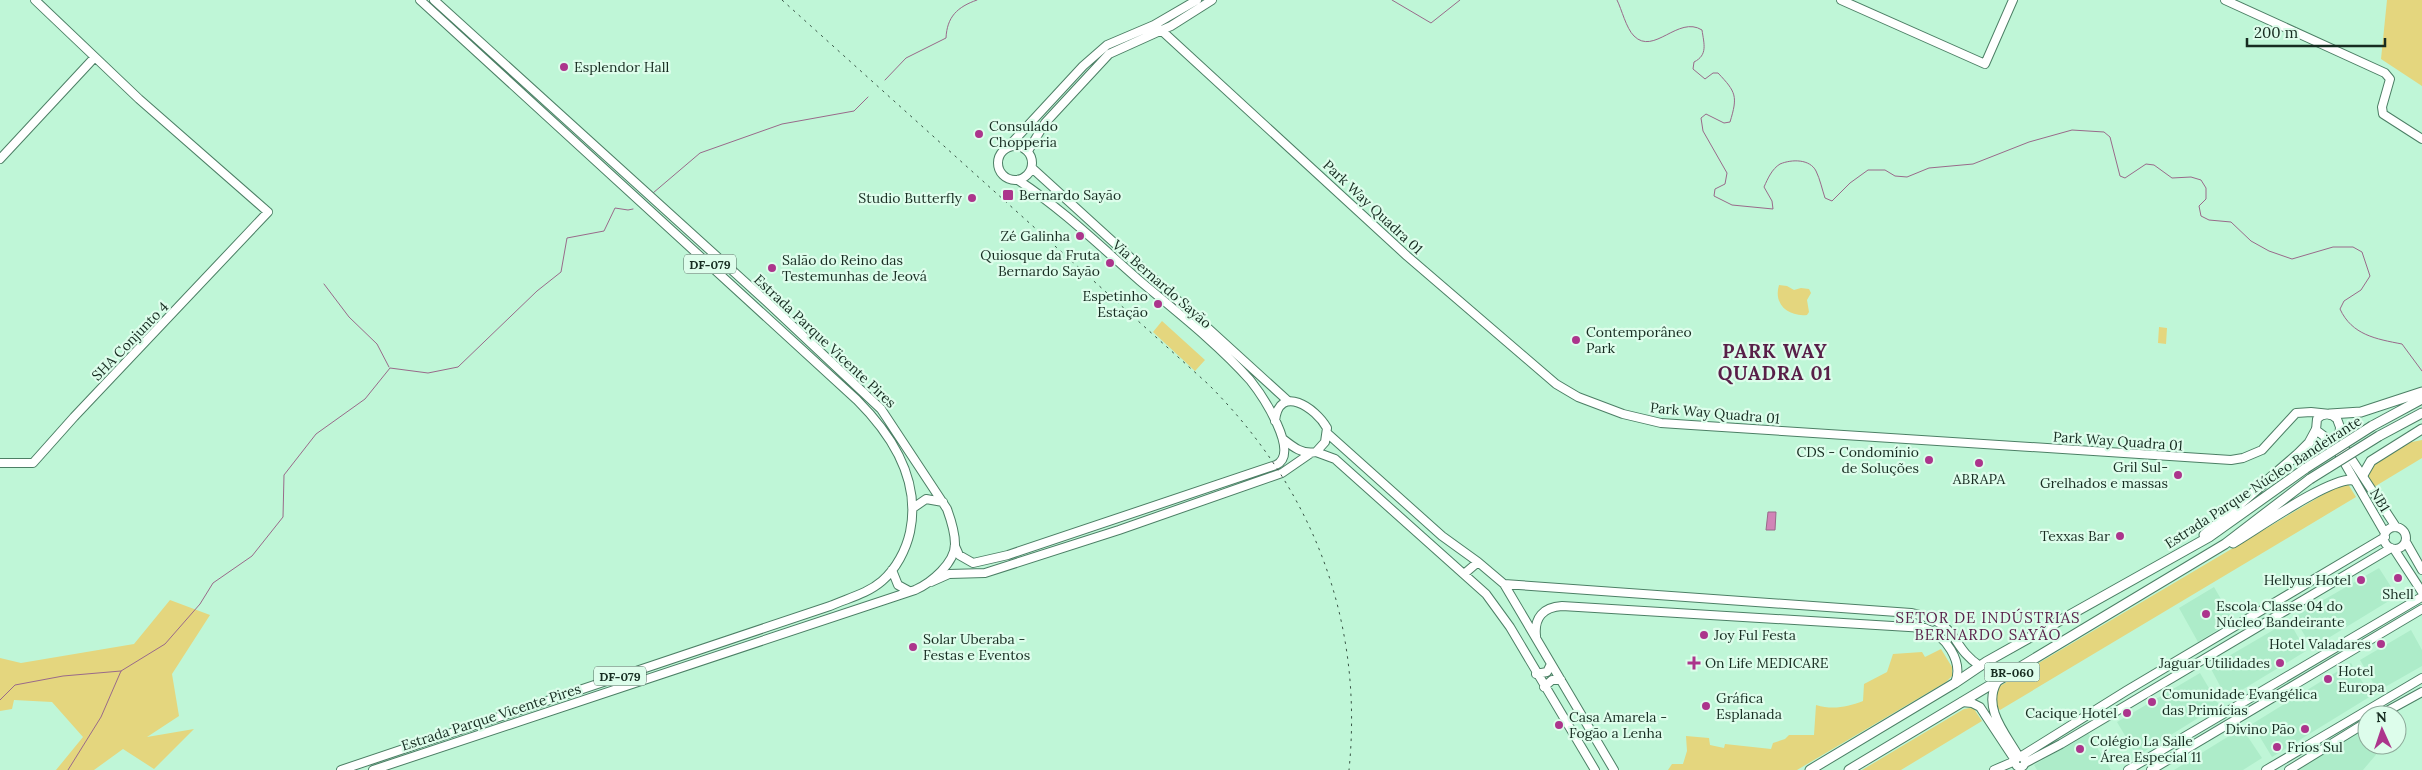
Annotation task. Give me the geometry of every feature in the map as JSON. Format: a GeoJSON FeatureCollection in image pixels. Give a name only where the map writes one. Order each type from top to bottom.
{"type":"FeatureCollection","features":[{"type":"Feature","properties":{"kind":"highway"},"geometry":{"type":"LineString","coordinates":[[2330,414],[2361,412],[2422,392]]}},
{"type":"Feature","properties":{"kind":"highway","name":"Estrada Parque Núcleo Bandeirante"},"geometry":{"type":"LineString","coordinates":[[1810,770],[1980,666],[2191,547],[2225,526],[2306,468],[2372,426],[2422,399]]}},
{"type":"Feature","properties":{"kind":"highway","name":"Estrada Parque Núcleo Bandeirante"},"geometry":{"type":"LineString","coordinates":[[1849,770],[2185,569],[2225,544],[2310,479],[2379,436],[2422,413]]}},
{"type":"Feature","properties":{"kind":"highway"},"geometry":{"type":"LineString","coordinates":[[2191,547],[2298,454],[2309,443],[2316,426]]}},
{"type":"Feature","properties":{"kind":"highway"},"geometry":{"type":"LineString","coordinates":[[2363,475],[2371,461],[2422,429]]}},
{"type":"Feature","properties":{"kind":"highway"},"geometry":{"type":"LineString","coordinates":[[2185,569],[2232,544],[2324,488],[2342,480],[2353,480]]}},
{"type":"Feature","properties":{"kind":"main road"},"geometry":{"type":"LineString","coordinates":[[0,160],[94,58],[35,0]]}},
{"type":"Feature","properties":{"kind":"main road","name":"Estrada Parque Vicente Pires"},"geometry":{"type":"LineString","coordinates":[[340,770],[830,606],[868,591],[883,581],[892,570],[908,541],[914,508],[908,478],[901,459],[888,436],[873,417],[706,260],[420,0]]}},
{"type":"Feature","properties":{"kind":"main road","name":"Estrada Parque Vicente Pires"},"geometry":{"type":"LineString","coordinates":[[373,770],[909,591],[930,582],[947,563],[955,546],[952,521],[943,502],[881,409],[434,0]]}},
{"type":"Feature","properties":{"kind":"main road"},"geometry":{"type":"LineString","coordinates":[[1008,147],[1022,147],[1028,151],[1032,159],[1032,168],[1026,176],[1018,180],[1010,179],[1003,174],[999,168],[998,159],[1002,152],[1083,66],[1107,44],[1154,24],[1197,0]]}},
{"type":"Feature","properties":{"kind":"main road"},"geometry":{"type":"LineString","coordinates":[[1028,151],[1045,123],[1109,54],[1171,26],[1212,0]]}},
{"type":"Feature","properties":{"kind":"main road"},"geometry":{"type":"LineString","coordinates":[[1841,0],[1986,64],[2012,0]]}},
{"type":"Feature","properties":{"kind":"main road"},"geometry":{"type":"LineString","coordinates":[[2225,0],[2385,73],[2390,79],[2382,103],[2383,114],[2422,139]]}},
{"type":"Feature","properties":{"kind":"main road","name":"Park Way Quadra 01"},"geometry":{"type":"LineString","coordinates":[[1161,30],[1407,256],[1530,364],[1556,384],[1578,397],[1623,414],[1676,424],[2231,460],[2243,458],[2262,450],[2291,416],[2299,412]]}},
{"type":"Feature","properties":{"kind":"main road","name":"SHA Conjunto 4"},"geometry":{"type":"LineString","coordinates":[[0,463],[33,463],[74,417],[268,212],[94,58]]}},
{"type":"Feature","properties":{"kind":"main road"},"geometry":{"type":"LineString","coordinates":[[1032,168],[1288,402]]}},
{"type":"Feature","properties":{"kind":"main road","name":"Via Bernardo Sayão"},"geometry":{"type":"LineString","coordinates":[[1018,180],[1045,198],[1233,364],[1251,382],[1275,421]]}},
{"type":"Feature","properties":{"kind":"main road"},"geometry":{"type":"LineString","coordinates":[[706,260],[716,265],[722,262]]}},
{"type":"Feature","properties":{"kind":"main road"},"geometry":{"type":"LineString","coordinates":[[725,278],[730,275],[744,282]]}},
{"type":"Feature","properties":{"kind":"main road"},"geometry":{"type":"LineString","coordinates":[[955,546],[959,555],[973,563],[1008,555],[1276,465],[1282,462],[1286,454],[1283,439],[1275,421],[1276,411],[1283,403],[1297,402],[1312,409],[1322,419],[1327,432],[1442,536],[1504,584],[1614,770]]}},
{"type":"Feature","properties":{"kind":"main road"},"geometry":{"type":"LineString","coordinates":[[2299,412],[2330,414]]}},
{"type":"Feature","properties":{"kind":"main road"},"geometry":{"type":"LineString","coordinates":[[2299,412],[2311,415],[2316,426]]}},
{"type":"Feature","properties":{"kind":"main road"},"geometry":{"type":"LineString","coordinates":[[2316,426],[2323,415],[2330,414]]}},
{"type":"Feature","properties":{"kind":"main road","name":"NB1"},"geometry":{"type":"LineString","coordinates":[[2330,414],[2336,417],[2339,422],[2338,440],[2370,485],[2396,527]]}},
{"type":"Feature","properties":{"kind":"main road","name":"NB1"},"geometry":{"type":"LineString","coordinates":[[2316,426],[2333,443],[2385,535]]}},
{"type":"Feature","properties":{"kind":"main road"},"geometry":{"type":"LineString","coordinates":[[930,582],[949,574],[985,573],[1282,473],[1314,453],[1325,442],[1327,432]]}},
{"type":"Feature","properties":{"kind":"main road"},"geometry":{"type":"LineString","coordinates":[[1283,439],[1294,448],[1336,459],[1486,594],[1504,618],[1595,770]]}},
{"type":"Feature","properties":{"kind":"main road"},"geometry":{"type":"LineString","coordinates":[[2353,480],[2363,475]]}},
{"type":"Feature","properties":{"kind":"main road"},"geometry":{"type":"LineString","coordinates":[[2360,491],[2370,485]]}},
{"type":"Feature","properties":{"kind":"main road"},"geometry":{"type":"LineString","coordinates":[[914,508],[926,499],[943,502]]}},
{"type":"Feature","properties":{"kind":"main road"},"geometry":{"type":"LineString","coordinates":[[2020,764],[2135,685],[2385,535],[2390,528],[2396,527],[2404,532],[2406,542],[2422,570]]}},
{"type":"Feature","properties":{"kind":"main road"},"geometry":{"type":"LineString","coordinates":[[2128,770],[2422,596],[2392,548],[2386,543],[2385,535]]}},
{"type":"Feature","properties":{"kind":"main road"},"geometry":{"type":"LineString","coordinates":[[1994,770],[2037,758],[2392,548],[2401,548],[2406,542]]}},
{"type":"Feature","properties":{"kind":"main road"},"geometry":{"type":"LineString","coordinates":[[1464,574],[1478,562]]}},
{"type":"Feature","properties":{"kind":"main road"},"geometry":{"type":"LineString","coordinates":[[892,570],[898,585],[909,591]]}},
{"type":"Feature","properties":{"kind":"main road"},"geometry":{"type":"LineString","coordinates":[[1504,584],[1921,614],[1935,619],[1946,626],[1956,637],[1969,659],[1980,666]]}},
{"type":"Feature","properties":{"kind":"main road"},"geometry":{"type":"LineString","coordinates":[[1580,590],[1575,601],[1580,606]]}},
{"type":"Feature","properties":{"kind":"main road"},"geometry":{"type":"LineString","coordinates":[[1664,596],[1668,604],[1665,612]]}},
{"type":"Feature","properties":{"kind":"main road"},"geometry":{"type":"LineString","coordinates":[[1683,613],[1678,608],[1685,598]]}},
{"type":"Feature","properties":{"kind":"main road"},"geometry":{"type":"LineString","coordinates":[[2274,602],[2280,614]]}},
{"type":"Feature","properties":{"kind":"main road"},"geometry":{"type":"LineString","coordinates":[[1536,636],[1536,622],[1548,608],[1556,606],[1925,628],[1935,631],[1946,642],[1958,668],[1955,683]]}},
{"type":"Feature","properties":{"kind":"main road"},"geometry":{"type":"LineString","coordinates":[[1833,622],[1836,617],[1834,608]]}},
{"type":"Feature","properties":{"kind":"main road"},"geometry":{"type":"LineString","coordinates":[[2265,608],[2272,618]]}},
{"type":"Feature","properties":{"kind":"main road"},"geometry":{"type":"LineString","coordinates":[[1846,624],[1845,616],[1850,609]]}},
{"type":"Feature","properties":{"kind":"main road"},"geometry":{"type":"LineString","coordinates":[[2151,770],[2422,609]]}},
{"type":"Feature","properties":{"kind":"main road"},"geometry":{"type":"LineString","coordinates":[[1946,642],[1950,644],[1954,642],[1956,637]]}},
{"type":"Feature","properties":{"kind":"main road"},"geometry":{"type":"LineString","coordinates":[[1536,674],[1547,672],[1551,664]]}},
{"type":"Feature","properties":{"kind":"main road"},"geometry":{"type":"LineString","coordinates":[[2297,669],[2302,679]]}},
{"type":"Feature","properties":{"kind":"main road"},"geometry":{"type":"LineString","coordinates":[[2379,705],[2422,678]]}},
{"type":"Feature","properties":{"kind":"main road"},"geometry":{"type":"LineString","coordinates":[[1544,687],[1552,680],[1561,680]]}},
{"type":"Feature","properties":{"kind":"main road"},"geometry":{"type":"LineString","coordinates":[[2145,680],[2145,685],[2149,691]]}},
{"type":"Feature","properties":{"kind":"main road"},"geometry":{"type":"LineString","coordinates":[[1995,724],[1991,700],[1992,689],[1997,682]]}},
{"type":"Feature","properties":{"kind":"main road"},"geometry":{"type":"LineString","coordinates":[[2135,685],[2139,689],[2141,696]]}},
{"type":"Feature","properties":{"kind":"main road"},"geometry":{"type":"LineString","coordinates":[[2398,705],[2422,692]]}},
{"type":"Feature","properties":{"kind":"main road"},"geometry":{"type":"LineString","coordinates":[[1962,702],[1977,704],[1995,724],[2020,764]]}},
{"type":"Feature","properties":{"kind":"main road"},"geometry":{"type":"LineString","coordinates":[[2266,770],[2357,716]]}},
{"type":"Feature","properties":{"kind":"main road"},"geometry":{"type":"LineString","coordinates":[[2289,770],[2357,728]]}},
{"type":"Feature","properties":{"kind":"shaded area"},"geometry":{"type":"Polygon","coordinates":[[[2387,0],[2422,0],[2422,86],[2381,59],[2387,0]]]}},
{"type":"Feature","properties":{"kind":"shaded area"},"geometry":{"type":"Polygon","coordinates":[[[1779,285],[1787,286],[1794,290],[1801,288],[1809,289],[1811,293],[1807,300],[1809,312],[1807,315],[1789,312],[1780,304],[1778,298],[1779,285]]]}},
{"type":"Feature","properties":{"kind":"shaded area"},"geometry":{"type":"Polygon","coordinates":[[[1162,321],[1205,360],[1195,371],[1153,332],[1162,321]]]}},
{"type":"Feature","properties":{"kind":"shaded area"},"geometry":{"type":"Polygon","coordinates":[[[2159,327],[2167,328],[2166,344],[2158,343],[2159,327]]]}},
{"type":"Feature","properties":{"kind":"shaded area"},"geometry":{"type":"Polygon","coordinates":[[[2422,440],[2422,458],[2374,487],[2367,473],[2370,467],[2407,443],[2422,440]]]}},
{"type":"Feature","properties":{"kind":"shaded area"},"geometry":{"type":"Polygon","coordinates":[[[2341,484],[2348,484],[2356,497],[2000,710],[1995,703],[1996,689],[2000,686],[2341,484]]]}},
{"type":"Feature","properties":{"kind":"shaded area"},"geometry":{"type":"Polygon","coordinates":[[[1768,512],[1776,512],[1775,530],[1766,530],[1768,512]]]}},
{"type":"Feature","properties":{"kind":"shaded area"},"geometry":{"type":"Polygon","coordinates":[[[2379,568],[2397,596],[2312,648],[2294,617],[2379,568]]]}},
{"type":"Feature","properties":{"kind":"shaded area","name":"Escola Classe 04 do Núcleo Bandeirante"},"geometry":{"type":"Polygon","coordinates":[[[2214,587],[2233,620],[2198,642],[2179,608],[2214,587]]]}},
{"type":"Feature","properties":{"kind":"shaded area"},"geometry":{"type":"Polygon","coordinates":[[[170,600],[210,615],[172,674],[179,716],[147,737],[194,729],[154,769],[123,749],[94,770],[56,770],[83,737],[52,702],[14,700],[12,709],[0,711],[0,658],[21,663],[134,644],[170,600]]]}},
{"type":"Feature","properties":{"kind":"shaded area"},"geometry":{"type":"Polygon","coordinates":[[[2289,621],[2306,651],[2227,699],[2210,667],[2289,621]]]}},
{"type":"Feature","properties":{"kind":"shaded area"},"geometry":{"type":"Polygon","coordinates":[[[2411,630],[2422,650],[2422,666],[2378,691],[2360,660],[2411,630]]]}},
{"type":"Feature","properties":{"kind":"shaded area"},"geometry":{"type":"Polygon","coordinates":[[[1941,649],[1952,667],[1952,676],[1946,682],[1797,770],[1668,770],[1672,764],[1683,764],[1687,751],[1686,736],[1709,738],[1710,745],[1724,748],[1725,744],[1771,749],[1773,743],[1785,739],[1789,735],[1814,735],[1816,705],[1840,707],[1863,701],[1864,684],[1887,672],[1893,654],[1922,652],[1925,657],[1941,649]]]}},
{"type":"Feature","properties":{"kind":"shaded area"},"geometry":{"type":"Polygon","coordinates":[[[2351,663],[2371,696],[2272,757],[2252,724],[2351,663]]]}},
{"type":"Feature","properties":{"kind":"shaded area"},"geometry":{"type":"Polygon","coordinates":[[[2200,673],[2219,705],[2137,756],[2117,722],[2200,673]]]}},
{"type":"Feature","properties":{"kind":"shaded area"},"geometry":{"type":"Polygon","coordinates":[[[1964,709],[1974,709],[1982,721],[1901,770],[1862,770],[1964,709]]]}},
{"type":"Feature","properties":{"kind":"shaded area"},"geometry":{"type":"Polygon","coordinates":[[[2242,728],[2262,758],[2243,770],[2174,770],[2242,728]]]}},
{"type":"Feature","properties":{"kind":"shaded area"},"geometry":{"type":"Polygon","coordinates":[[[2357,732],[2357,755],[2376,755],[2363,770],[2297,770],[2357,732]]]}},
{"type":"Feature","properties":{"kind":"shaded area","name":"Colégio La Salle - Área Especial 11"},"geometry":{"type":"Polygon","coordinates":[[[2088,733],[2111,770],[2037,770],[2034,765],[2088,733]]]}},
{"type":"Feature","properties":{"kind":"waterway"},"geometry":{"type":"LineString","coordinates":[[885,80],[906,58],[946,38],[948,24],[954,14],[964,6],[977,0]]}},
{"type":"Feature","properties":{"kind":"waterway"},"geometry":{"type":"LineString","coordinates":[[1392,0],[1431,23],[1460,0]]}},
{"type":"Feature","properties":{"kind":"waterway"},"geometry":{"type":"LineString","coordinates":[[1617,0],[1631,33],[1642,41],[1658,39],[1684,27],[1702,30],[1704,49],[1701,56],[1694,62],[1693,69],[1705,79],[1713,73],[1718,73],[1729,85],[1734,95],[1734,106],[1730,122],[1724,123],[1706,114],[1701,118],[1703,131],[1727,173],[1725,184],[1715,189],[1714,196],[1732,205],[1773,209],[1772,201],[1764,187],[1775,168],[1780,164],[1790,161],[1810,164],[1819,177],[1825,198],[1832,201],[1850,183],[1868,170],[1885,170],[1895,176],[1907,177],[1929,168],[1973,164],[2029,142],[2072,130],[2104,132],[2110,137],[2120,176],[2125,178],[2146,164],[2154,165],[2172,178],[2191,177],[2201,180],[2206,188],[2206,199],[2199,206],[2201,216],[2209,220],[2231,222],[2251,241],[2269,251],[2292,259],[2333,247],[2353,247],[2362,252],[2370,276],[2361,290],[2344,301],[2340,309],[2345,318],[2358,330],[2374,338],[2402,344],[2422,371]]}},
{"type":"Feature","properties":{"kind":"waterway"},"geometry":{"type":"LineString","coordinates":[[653,193],[700,153],[782,124],[854,111],[868,97]]}},
{"type":"Feature","properties":{"kind":"waterway"},"geometry":{"type":"LineString","coordinates":[[68,770],[101,717],[121,671],[165,644],[200,604],[213,583],[252,556],[283,517],[284,475],[316,434],[365,399],[390,368],[428,373],[458,367],[537,291],[561,272],[567,238],[604,231],[615,208],[633,209]]}},
{"type":"Feature","properties":{"kind":"waterway"},"geometry":{"type":"LineString","coordinates":[[324,284],[349,317],[377,344],[389,367]]}},
{"type":"Feature","properties":{"kind":"waterway"},"geometry":{"type":"LineString","coordinates":[[0,700],[15,685],[63,676],[121,671]]}},
{"type":"Feature","properties":{"kind":"railway"},"geometry":{"type":"LineString","coordinates":[[782,0],[1208,384],[1245,425],[1276,468],[1303,513],[1324,560],[1339,610],[1348,662],[1352,715],[1349,770]]}},
{"type":"Feature","properties":{"kind":"place","name":"Esplendor Hall"},"geometry":{"type":"Point","coordinates":[564,67]}},
{"type":"Feature","properties":{"kind":"place","name":"Consulado Chopperia"},"geometry":{"type":"Point","coordinates":[979,134]}},
{"type":"Feature","properties":{"kind":"place","name":"Bernardo Sayão"},"geometry":{"type":"Point","coordinates":[1008,195]}},
{"type":"Feature","properties":{"kind":"place","name":"Studio Butterfly"},"geometry":{"type":"Point","coordinates":[972,198]}},
{"type":"Feature","properties":{"kind":"place","name":"Zé Galinha"},"geometry":{"type":"Point","coordinates":[1080,236]}},
{"type":"Feature","properties":{"kind":"place","name":"Quiosque da Fruta Bernardo Sayão"},"geometry":{"type":"Point","coordinates":[1110,263]}},
{"type":"Feature","properties":{"kind":"place","name":"Salão do Reino das Testemunhas de Jeová"},"geometry":{"type":"Point","coordinates":[772,268]}},
{"type":"Feature","properties":{"kind":"place","name":"Espetinho Estação"},"geometry":{"type":"Point","coordinates":[1158,304]}},
{"type":"Feature","properties":{"kind":"place","name":"Contemporâneo Park"},"geometry":{"type":"Point","coordinates":[1576,340]}},
{"type":"Feature","properties":{"kind":"place","name":"CDS - Condomínio de Soluções"},"geometry":{"type":"Point","coordinates":[1929,460]}},
{"type":"Feature","properties":{"kind":"place","name":"ABRAPA"},"geometry":{"type":"Point","coordinates":[1979,463]}},
{"type":"Feature","properties":{"kind":"place","name":"Gril Sul- Grelhados e massas"},"geometry":{"type":"Point","coordinates":[2178,475]}},
{"type":"Feature","properties":{"kind":"place","name":"Texxas Bar"},"geometry":{"type":"Point","coordinates":[2120,536]}},
{"type":"Feature","properties":{"kind":"place","name":"Shell"},"geometry":{"type":"Point","coordinates":[2398,578]}},
{"type":"Feature","properties":{"kind":"place","name":"Hellyus Hotel"},"geometry":{"type":"Point","coordinates":[2361,580]}},
{"type":"Feature","properties":{"kind":"place","name":"Escola Classe 04 do Núcleo Bandeirante"},"geometry":{"type":"Point","coordinates":[2206,614]}},
{"type":"Feature","properties":{"kind":"place","name":"Joy Ful Festa"},"geometry":{"type":"Point","coordinates":[1704,635]}},
{"type":"Feature","properties":{"kind":"place","name":"Hotel Valadares"},"geometry":{"type":"Point","coordinates":[2381,644]}},
{"type":"Feature","properties":{"kind":"place","name":"Solar Uberaba - Festas e Eventos"},"geometry":{"type":"Point","coordinates":[913,647]}},
{"type":"Feature","properties":{"kind":"place","name":"On Life MEDICARE"},"geometry":{"type":"Point","coordinates":[1694,663]}},
{"type":"Feature","properties":{"kind":"place","name":"Jaguar Utilidades"},"geometry":{"type":"Point","coordinates":[2280,663]}},
{"type":"Feature","properties":{"kind":"place","name":"Hotel Europa"},"geometry":{"type":"Point","coordinates":[2328,679]}},
{"type":"Feature","properties":{"kind":"place","name":"Comunidade Evangélica das Primícias"},"geometry":{"type":"Point","coordinates":[2152,702]}},
{"type":"Feature","properties":{"kind":"place","name":"Gráfica Esplanada"},"geometry":{"type":"Point","coordinates":[1706,706]}},
{"type":"Feature","properties":{"kind":"place","name":"Cacique Hotel"},"geometry":{"type":"Point","coordinates":[2127,713]}},
{"type":"Feature","properties":{"kind":"place","name":"Casa Amarela - Fogão a Lenha"},"geometry":{"type":"Point","coordinates":[1559,725]}},
{"type":"Feature","properties":{"kind":"place","name":"Divino Pão"},"geometry":{"type":"Point","coordinates":[2305,729]}},
{"type":"Feature","properties":{"kind":"place","name":"Frios Sul"},"geometry":{"type":"Point","coordinates":[2277,747]}},
{"type":"Feature","properties":{"kind":"place","name":"Colégio La Salle - Área Especial 11"},"geometry":{"type":"Point","coordinates":[2080,749]}},
{"type":"Feature","properties":{"kind":"district","name":"PARK WAY QUADRA 01"},"geometry":{"type":"Point","coordinates":[1775,362]}},
{"type":"Feature","properties":{"kind":"district","name":"SETOR DE INDÚSTRIAS BERNARDO SAYÃO"},"geometry":{"type":"Point","coordinates":[1988,626]}}]}
